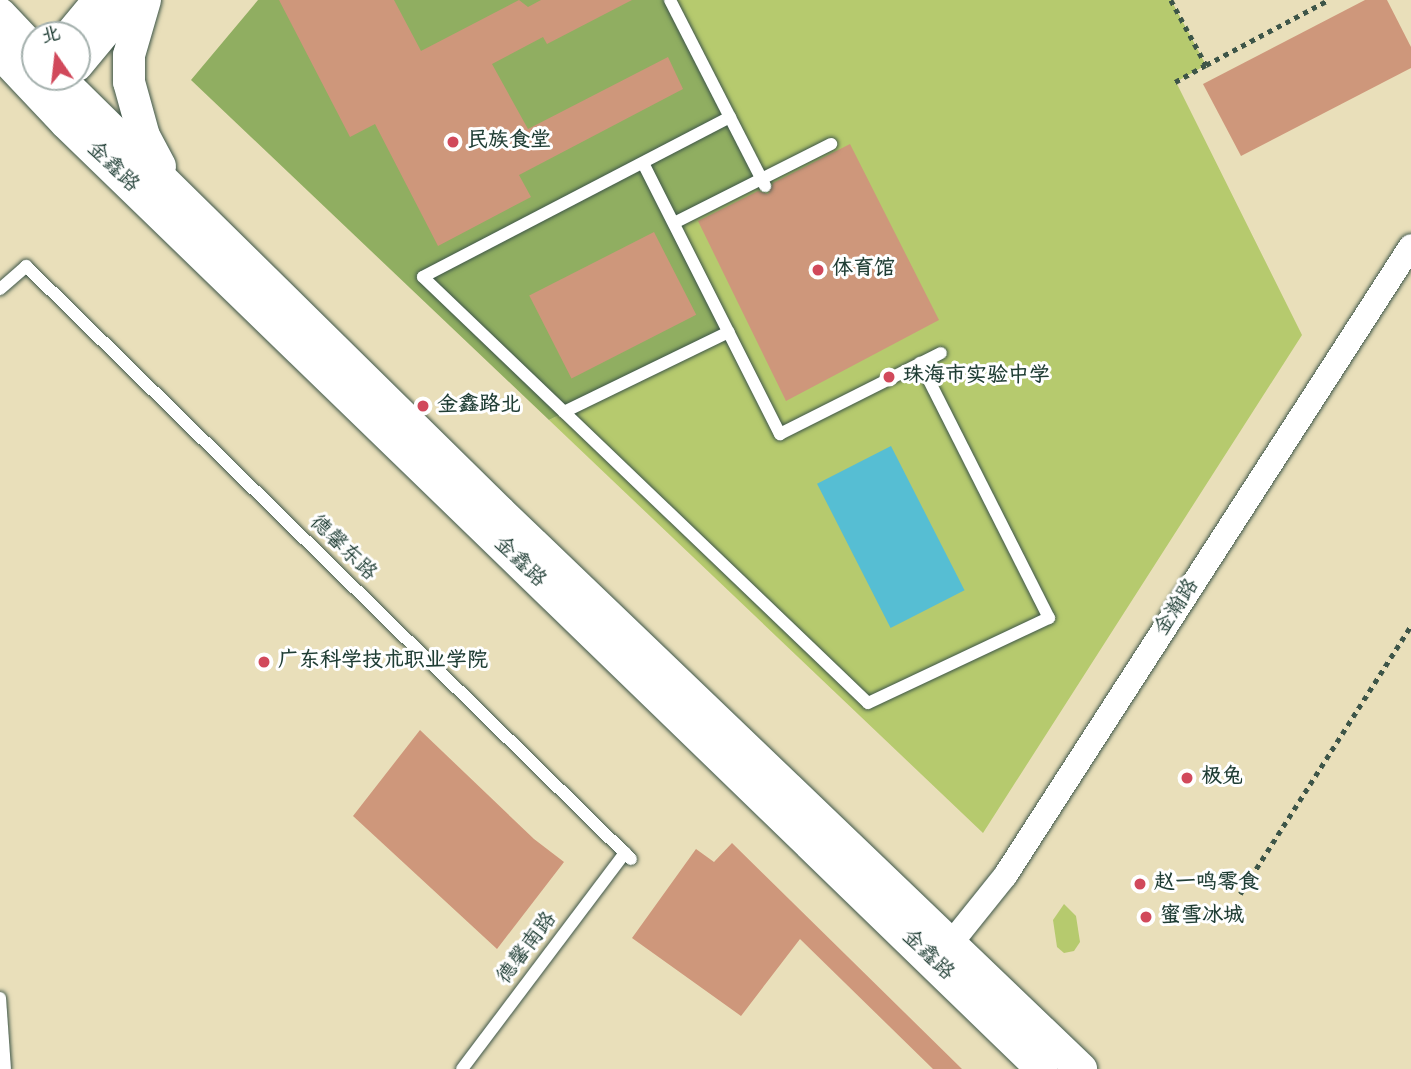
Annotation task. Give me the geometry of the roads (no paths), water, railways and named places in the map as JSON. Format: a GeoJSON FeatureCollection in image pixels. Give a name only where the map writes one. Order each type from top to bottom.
{"type":"FeatureCollection","features":[{"type":"Feature","properties":{"kind":"street"},"geometry":{"type":"LineString","coordinates":[[82,21],[99,0]]}},
{"type":"Feature","properties":{"kind":"street"},"geometry":{"type":"LineString","coordinates":[[91,42],[131,0]]}},
{"type":"Feature","properties":{"kind":"street"},"geometry":{"type":"LineString","coordinates":[[145,0],[129,55],[129,82],[145,136],[172,189]]}},
{"type":"Feature","properties":{"kind":"street"},"geometry":{"type":"LineString","coordinates":[[0,14],[21,36]]}},
{"type":"Feature","properties":{"kind":"street","name":"金鑫路"},"geometry":{"type":"LineString","coordinates":[[0,53],[21,64]]}},
{"type":"Feature","properties":{"kind":"street","name":"金鑫路"},"geometry":{"type":"LineString","coordinates":[[65,91],[943,953],[1081,1069]]}},
{"type":"Feature","properties":{"kind":"street","name":"金鑫路"},"geometry":{"type":"LineString","coordinates":[[66,91],[172,189],[943,953],[1042,1069]]}},
{"type":"Feature","properties":{"kind":"street","name":"金瀚路"},"geometry":{"type":"LineString","coordinates":[[943,953],[1005,876],[1411,246]]}},
{"type":"Feature","properties":{"kind":"lane"},"geometry":{"type":"LineString","coordinates":[[670,0],[763,182]]}},
{"type":"Feature","properties":{"kind":"lane"},"geometry":{"type":"LineString","coordinates":[[730,117],[423,277],[868,703],[1049,618],[920,363]]}},
{"type":"Feature","properties":{"kind":"lane"},"geometry":{"type":"LineString","coordinates":[[674,223],[763,182],[831,144]]}},
{"type":"Feature","properties":{"kind":"lane"},"geometry":{"type":"LineString","coordinates":[[643,163],[780,433],[941,353]]}},
{"type":"Feature","properties":{"kind":"lane","name":"德馨东路"},"geometry":{"type":"LineString","coordinates":[[0,289],[26,266],[628,856]]}},
{"type":"Feature","properties":{"kind":"lane"},"geometry":{"type":"LineString","coordinates":[[564,412],[729,332]]}},
{"type":"Feature","properties":{"kind":"lane","name":"德馨南路"},"geometry":{"type":"LineString","coordinates":[[462,1069],[628,856]]}},
{"type":"Feature","properties":{"kind":"lane"},"geometry":{"type":"LineString","coordinates":[[0,998],[5,1069]]}},
{"type":"Feature","properties":{"kind":"water"},"geometry":{"type":"Polygon","coordinates":[[[891,446],[965,590],[891,628],[817,484],[891,446]]]}},
{"type":"Feature","properties":{"kind":"place","name":"民族食堂"},"geometry":{"type":"Point","coordinates":[453,142]}},
{"type":"Feature","properties":{"kind":"place","name":"体育馆"},"geometry":{"type":"Point","coordinates":[818,270]}},
{"type":"Feature","properties":{"kind":"place","name":"珠海市实验中学"},"geometry":{"type":"Point","coordinates":[889,377]}},
{"type":"Feature","properties":{"kind":"place","name":"金鑫路北"},"geometry":{"type":"Point","coordinates":[423,406]}},
{"type":"Feature","properties":{"kind":"place","name":"广东科学技术职业学院"},"geometry":{"type":"Point","coordinates":[264,662]}},
{"type":"Feature","properties":{"kind":"place","name":"极兔"},"geometry":{"type":"Point","coordinates":[1187,778]}},
{"type":"Feature","properties":{"kind":"place","name":"赵一鸣零食"},"geometry":{"type":"Point","coordinates":[1140,884]}},
{"type":"Feature","properties":{"kind":"place","name":"蜜雪冰城"},"geometry":{"type":"Point","coordinates":[1146,917]}}]}
